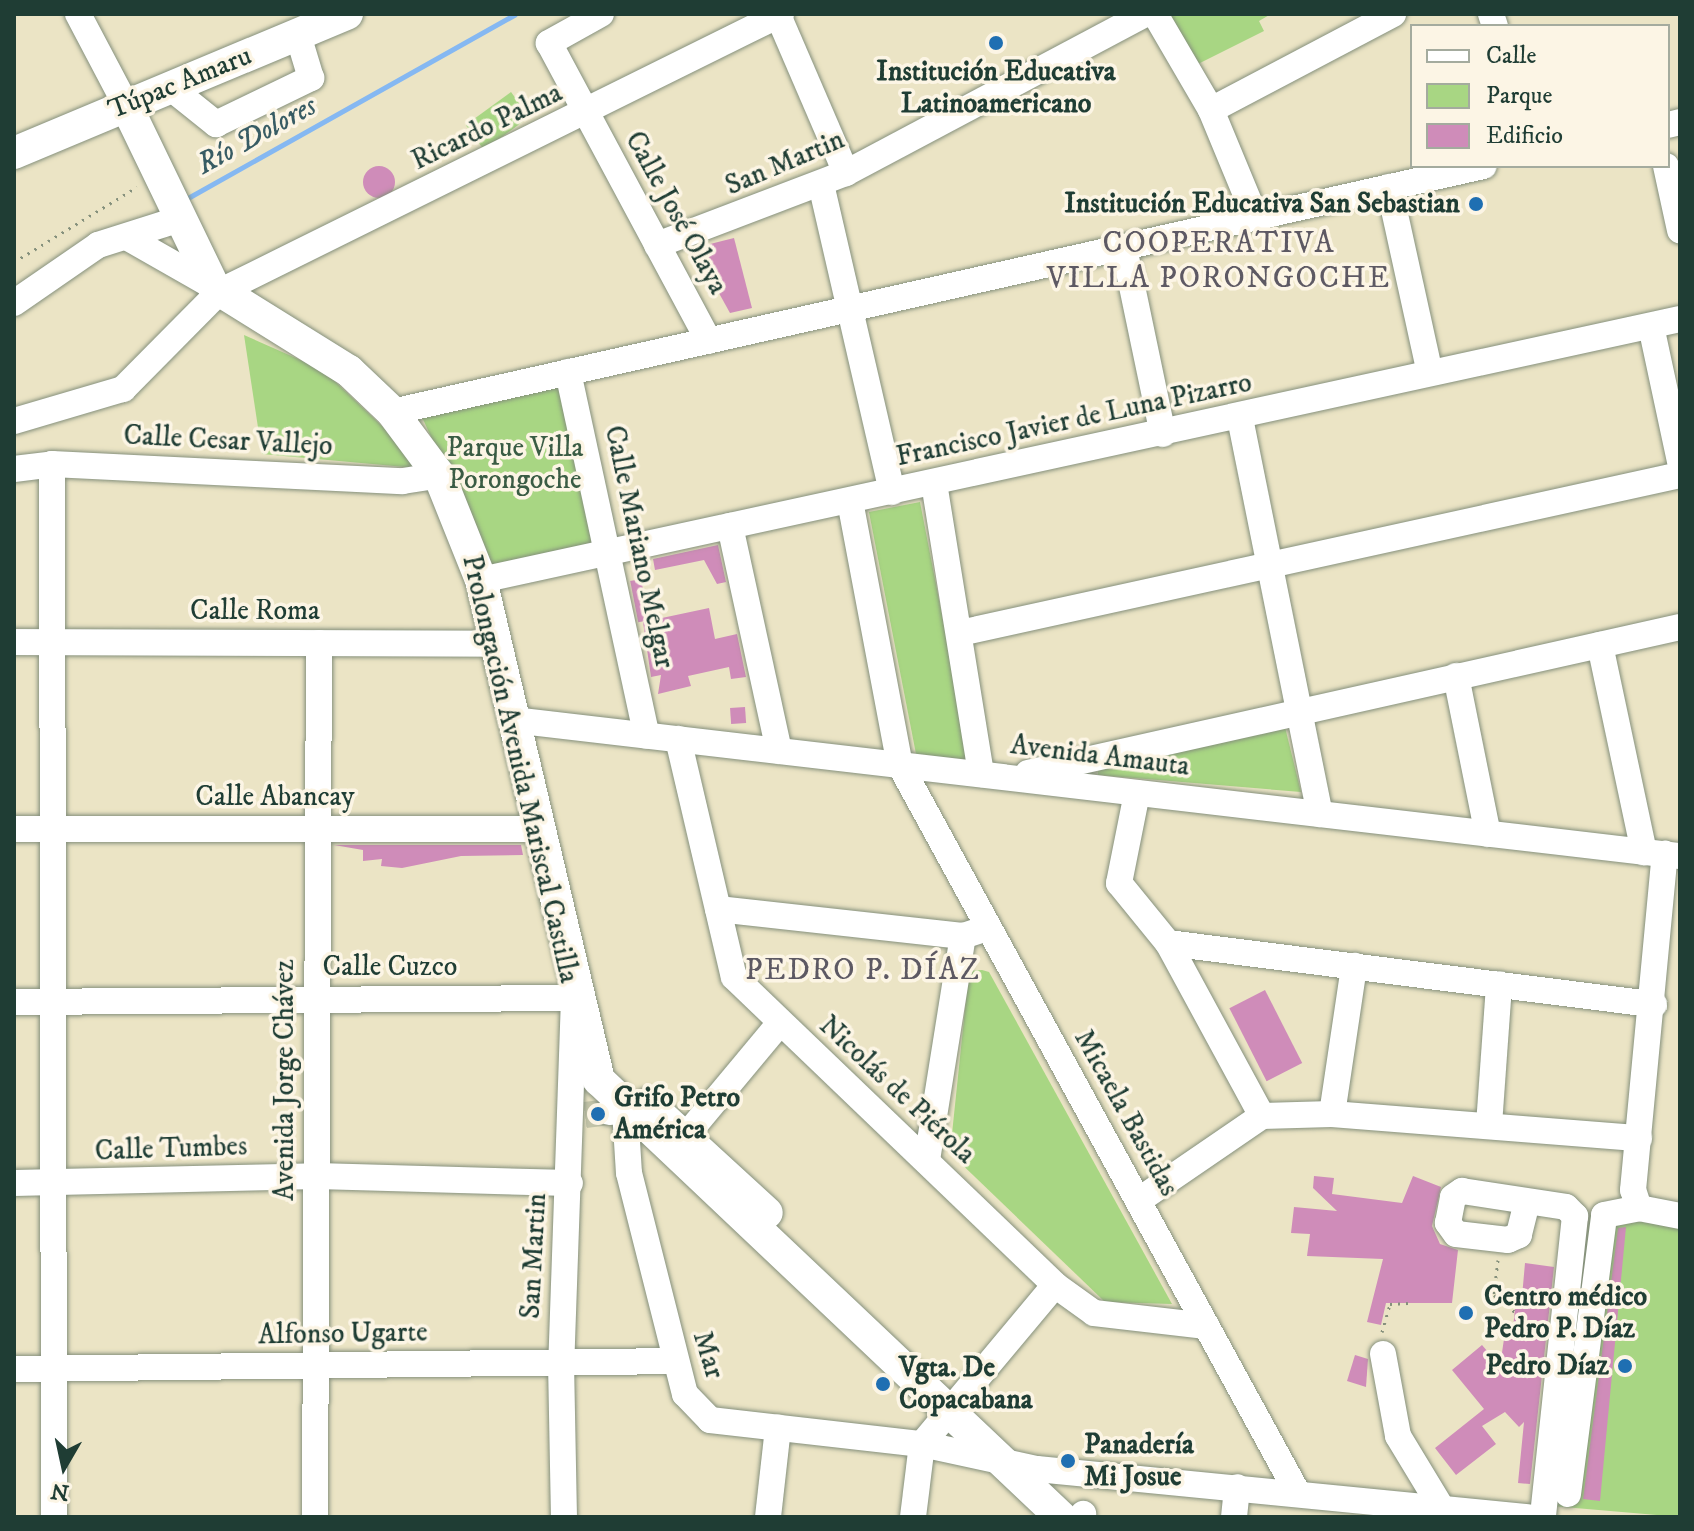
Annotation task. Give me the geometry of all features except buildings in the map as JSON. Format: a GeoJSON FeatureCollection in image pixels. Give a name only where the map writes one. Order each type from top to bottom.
{"type":"FeatureCollection","features":[{"type":"Feature","properties":{"kind":"main road","name":"Túpac Amaru"},"geometry":{"type":"LineString","coordinates":[[14,153],[125,103],[171,88],[347,14]]}},
{"type":"Feature","properties":{"kind":"main road"},"geometry":{"type":"LineString","coordinates":[[125,103],[216,289]]}},
{"type":"Feature","properties":{"kind":"main road","name":"Prolongación Avenida Mariscal Castilla"},"geometry":{"type":"LineString","coordinates":[[216,289],[349,371],[392,412],[439,475],[481,580],[574,998],[599,1080],[598,1114],[678,1144]]}},
{"type":"Feature","properties":{"kind":"main road","name":"Prolongación Avenida Mariscal Castilla"},"geometry":{"type":"LineString","coordinates":[[574,998],[612,1072],[678,1144],[955,1404],[1037,1469],[1078,1516]]}},
{"type":"Feature","properties":{"kind":"main road","name":"Prolongación Avenida Mariscal Castilla"},"geometry":{"type":"LineString","coordinates":[[955,1404],[996,1458],[1078,1516]]}},
{"type":"Feature","properties":{"kind":"street","name":"Calle José Olaya"},"geometry":{"type":"LineString","coordinates":[[601,14],[549,43],[709,341]]}},
{"type":"Feature","properties":{"kind":"street","name":"San Martin"},"geometry":{"type":"LineString","coordinates":[[657,245],[846,173],[1145,14]]}},
{"type":"Feature","properties":{"kind":"street"},"geometry":{"type":"LineString","coordinates":[[1155,14],[1211,110],[1255,216]]}},
{"type":"Feature","properties":{"kind":"street"},"geometry":{"type":"LineString","coordinates":[[1211,110],[1393,14]]}},
{"type":"Feature","properties":{"kind":"street"},"geometry":{"type":"LineString","coordinates":[[780,15],[846,173]]}},
{"type":"Feature","properties":{"kind":"street","name":"Ricardo Palma"},"geometry":{"type":"LineString","coordinates":[[14,421],[123,389],[216,289],[586,116],[780,15]]}},
{"type":"Feature","properties":{"kind":"street"},"geometry":{"type":"LineString","coordinates":[[84,16],[125,103]]}},
{"type":"Feature","properties":{"kind":"street"},"geometry":{"type":"LineString","coordinates":[[171,88],[216,124],[311,78],[298,35]]}},
{"type":"Feature","properties":{"kind":"street"},"geometry":{"type":"LineString","coordinates":[[392,412],[1475,168]]}},
{"type":"Feature","properties":{"kind":"street"},"geometry":{"type":"LineString","coordinates":[[1666,168],[1680,230]]}},
{"type":"Feature","properties":{"kind":"street"},"geometry":{"type":"LineString","coordinates":[[821,184],[892,492]]}},
{"type":"Feature","properties":{"kind":"street"},"geometry":{"type":"LineString","coordinates":[[1389,187],[1430,373]]}},
{"type":"Feature","properties":{"kind":"street"},"geometry":{"type":"LineString","coordinates":[[14,303],[98,245],[130,239],[178,214]]}},
{"type":"Feature","properties":{"kind":"street"},"geometry":{"type":"LineString","coordinates":[[130,239],[216,289]]}},
{"type":"Feature","properties":{"kind":"street"},"geometry":{"type":"LineString","coordinates":[[1124,248],[1163,434]]}},
{"type":"Feature","properties":{"kind":"street","name":"Francisco Javier de Luna Pizarro"},"geometry":{"type":"LineString","coordinates":[[481,580],[1240,418],[1680,319]]}},
{"type":"Feature","properties":{"kind":"street"},"geometry":{"type":"LineString","coordinates":[[1651,326],[1680,461]]}},
{"type":"Feature","properties":{"kind":"street","name":"Calle Mariano Melgar"},"geometry":{"type":"LineString","coordinates":[[568,372],[647,736]]}},
{"type":"Feature","properties":{"kind":"street"},"geometry":{"type":"LineString","coordinates":[[1240,418],[1320,814]]}},
{"type":"Feature","properties":{"kind":"street"},"geometry":{"type":"LineString","coordinates":[[52,464],[54,1517]]}},
{"type":"Feature","properties":{"kind":"street","name":"Calle Cesar Vallejo"},"geometry":{"type":"LineString","coordinates":[[14,469],[52,464],[403,481],[439,475]]}},
{"type":"Feature","properties":{"kind":"street"},"geometry":{"type":"LineString","coordinates":[[960,633],[1680,475]]}},
{"type":"Feature","properties":{"kind":"street"},"geometry":{"type":"LineString","coordinates":[[934,483],[981,774]]}},
{"type":"Feature","properties":{"kind":"street","name":"Micaela Bastidas"},"geometry":{"type":"LineString","coordinates":[[850,501],[900,765],[1297,1492]]}},
{"type":"Feature","properties":{"kind":"street"},"geometry":{"type":"LineString","coordinates":[[730,526],[779,751]]}},
{"type":"Feature","properties":{"kind":"street"},"geometry":{"type":"LineString","coordinates":[[1008,777],[1298,709],[1680,627]]}},
{"type":"Feature","properties":{"kind":"street","name":"Calle Roma"},"geometry":{"type":"LineString","coordinates":[[14,642],[496,644]]}},
{"type":"Feature","properties":{"kind":"street","name":"Avenida Jorge Chávez"},"geometry":{"type":"LineString","coordinates":[[315,1517],[319,643]]}},
{"type":"Feature","properties":{"kind":"street"},"geometry":{"type":"LineString","coordinates":[[1600,645],[1663,854],[1654,1004],[1639,1138],[1639,1208]]}},
{"type":"Feature","properties":{"kind":"street"},"geometry":{"type":"LineString","coordinates":[[1456,676],[1488,834]]}},
{"type":"Feature","properties":{"kind":"street","name":"Avenida Amauta"},"geometry":{"type":"LineString","coordinates":[[513,720],[1663,854]]}},
{"type":"Feature","properties":{"kind":"street","name":"Nicolás de Piérola"},"geometry":{"type":"LineString","coordinates":[[678,739],[734,977],[779,1024],[927,1160],[1055,1285],[1094,1313],[1206,1326]]}},
{"type":"Feature","properties":{"kind":"street"},"geometry":{"type":"LineString","coordinates":[[1137,793],[1119,883],[1168,943],[1262,1116]]}},
{"type":"Feature","properties":{"kind":"street","name":"Calle Abancay"},"geometry":{"type":"LineString","coordinates":[[14,829],[537,829]]}},
{"type":"Feature","properties":{"kind":"street"},"geometry":{"type":"LineString","coordinates":[[718,909],[963,936],[988,928]]}},
{"type":"Feature","properties":{"kind":"street"},"geometry":{"type":"LineString","coordinates":[[927,1160],[963,936]]}},
{"type":"Feature","properties":{"kind":"street"},"geometry":{"type":"LineString","coordinates":[[1168,943],[1654,1004]]}},
{"type":"Feature","properties":{"kind":"street"},"geometry":{"type":"LineString","coordinates":[[1332,1114],[1354,966]]}},
{"type":"Feature","properties":{"kind":"street"},"geometry":{"type":"LineString","coordinates":[[1489,1125],[1499,984]]}},
{"type":"Feature","properties":{"kind":"street","name":"San Martin"},"geometry":{"type":"LineString","coordinates":[[564,1517],[561,1362],[570,1183],[598,1114],[574,998]]}},
{"type":"Feature","properties":{"kind":"street","name":"Calle Cuzco"},"geometry":{"type":"LineString","coordinates":[[14,1002],[574,998]]}},
{"type":"Feature","properties":{"kind":"street"},"geometry":{"type":"LineString","coordinates":[[678,1144],[779,1024]]}},
{"type":"Feature","properties":{"kind":"street","name":"Mar"},"geometry":{"type":"LineString","coordinates":[[598,1114],[629,1173],[674,1361],[701,1416],[922,1444],[996,1458]]}},
{"type":"Feature","properties":{"kind":"street"},"geometry":{"type":"LineString","coordinates":[[1138,1201],[1262,1116],[1332,1114],[1639,1138]]}},
{"type":"Feature","properties":{"kind":"street","name":"Calle Tumbes"},"geometry":{"type":"LineString","coordinates":[[14,1183],[317,1176],[570,1183]]}},
{"type":"Feature","properties":{"kind":"street"},"geometry":{"type":"LineString","coordinates":[[1527,1202],[1519,1235],[1501,1241],[1451,1230],[1453,1197],[1462,1191],[1566,1207],[1576,1223],[1543,1517]]}},
{"type":"Feature","properties":{"kind":"street"},"geometry":{"type":"LineString","coordinates":[[1568,1494],[1604,1215],[1639,1208],[1680,1216]]}},
{"type":"Feature","properties":{"kind":"street"},"geometry":{"type":"LineString","coordinates":[[913,1517],[922,1444],[1055,1285]]}},
{"type":"Feature","properties":{"kind":"street"},"geometry":{"type":"LineString","coordinates":[[1383,1354],[1398,1436],[1441,1507]]}},
{"type":"Feature","properties":{"kind":"street","name":"Alfonso Ugarte"},"geometry":{"type":"LineString","coordinates":[[14,1369],[674,1361]]}},
{"type":"Feature","properties":{"kind":"street"},"geometry":{"type":"LineString","coordinates":[[768,1517],[778,1428]]}},
{"type":"Feature","properties":{"kind":"street"},"geometry":{"type":"LineString","coordinates":[[996,1458],[1037,1469],[1297,1492],[1392,1510],[1441,1507],[1528,1517]]}},
{"type":"Feature","properties":{"kind":"street"},"geometry":{"type":"LineString","coordinates":[[1234,1517],[1237,1487]]}},
{"type":"Feature","properties":{"kind":"path"},"geometry":{"type":"LineString","coordinates":[[14,262],[159,177]]}},
{"type":"Feature","properties":{"kind":"path"},"geometry":{"type":"LineString","coordinates":[[1501,1241],[1494,1295],[1515,1312]]}},
{"type":"Feature","properties":{"kind":"path"},"geometry":{"type":"LineString","coordinates":[[1383,1354],[1390,1304],[1408,1303]]}},
{"type":"Feature","properties":{"kind":"green space"},"geometry":{"type":"Polygon","coordinates":[[[1271,14],[1259,21],[1264,31],[1198,64],[1170,15],[1271,14]]]}},
{"type":"Feature","properties":{"kind":"green space"},"geometry":{"type":"Polygon","coordinates":[[[511,92],[529,117],[484,150],[466,125],[511,92]]]}},
{"type":"Feature","properties":{"kind":"green space"},"geometry":{"type":"Polygon","coordinates":[[[244,335],[323,370],[427,469],[262,454],[244,335]]]}},
{"type":"Feature","properties":{"kind":"green space","name":"Parque Villa Porongoche"},"geometry":{"type":"Polygon","coordinates":[[[564,383],[602,549],[490,565],[421,415],[564,383]]]}},
{"type":"Feature","properties":{"kind":"green space"},"geometry":{"type":"Polygon","coordinates":[[[920,502],[970,761],[919,771],[869,512],[920,502]]]}},
{"type":"Feature","properties":{"kind":"green space"},"geometry":{"type":"Polygon","coordinates":[[[1285,727],[1301,792],[1098,775],[1098,761],[1285,727]]]}},
{"type":"Feature","properties":{"kind":"green space"},"geometry":{"type":"Polygon","coordinates":[[[969,971],[989,972],[1172,1304],[1105,1302],[950,1153],[969,971]]]}},
{"type":"Feature","properties":{"kind":"green space","name":"Pedro Díaz"},"geometry":{"type":"Polygon","coordinates":[[[1590,1215],[1680,1227],[1680,1517],[1552,1506],[1590,1215]]]}},
{"type":"Feature","properties":{"kind":"waterway","name":"Río Dolores"},"geometry":{"type":"LineString","coordinates":[[186,199],[515,14]]}},
{"type":"Feature","properties":{"kind":"tunnel"},"geometry":{"type":"LineString","coordinates":[[585,1115],[609,1112]]}},
{"type":"Feature","properties":{"kind":"place","name":"Institución Educativa Latinoamericano"},"geometry":{"type":"Point","coordinates":[996,43]}},
{"type":"Feature","properties":{"kind":"place","name":"Institución Educativa San Sebastian"},"geometry":{"type":"Point","coordinates":[1476,204]}},
{"type":"Feature","properties":{"kind":"place","name":"Grifo Petro América"},"geometry":{"type":"Point","coordinates":[598,1114]}},
{"type":"Feature","properties":{"kind":"place","name":"Centro médico Pedro P. Díaz"},"geometry":{"type":"Point","coordinates":[1466,1313]}},
{"type":"Feature","properties":{"kind":"place","name":"Pedro Díaz"},"geometry":{"type":"Point","coordinates":[1625,1366]}},
{"type":"Feature","properties":{"kind":"place","name":"Vgta. De Copacabana"},"geometry":{"type":"Point","coordinates":[883,1384]}},
{"type":"Feature","properties":{"kind":"place","name":"Panadería Mi Josue"},"geometry":{"type":"Point","coordinates":[1068,1461]}},
{"type":"Feature","properties":{"kind":"district","name":"COOPERATIVA VILLA PORONGOCHE"},"geometry":{"type":"Point","coordinates":[1219,261]}},
{"type":"Feature","properties":{"kind":"district","name":"PEDRO P. DÍAZ"},"geometry":{"type":"Point","coordinates":[863,971]}}]}
